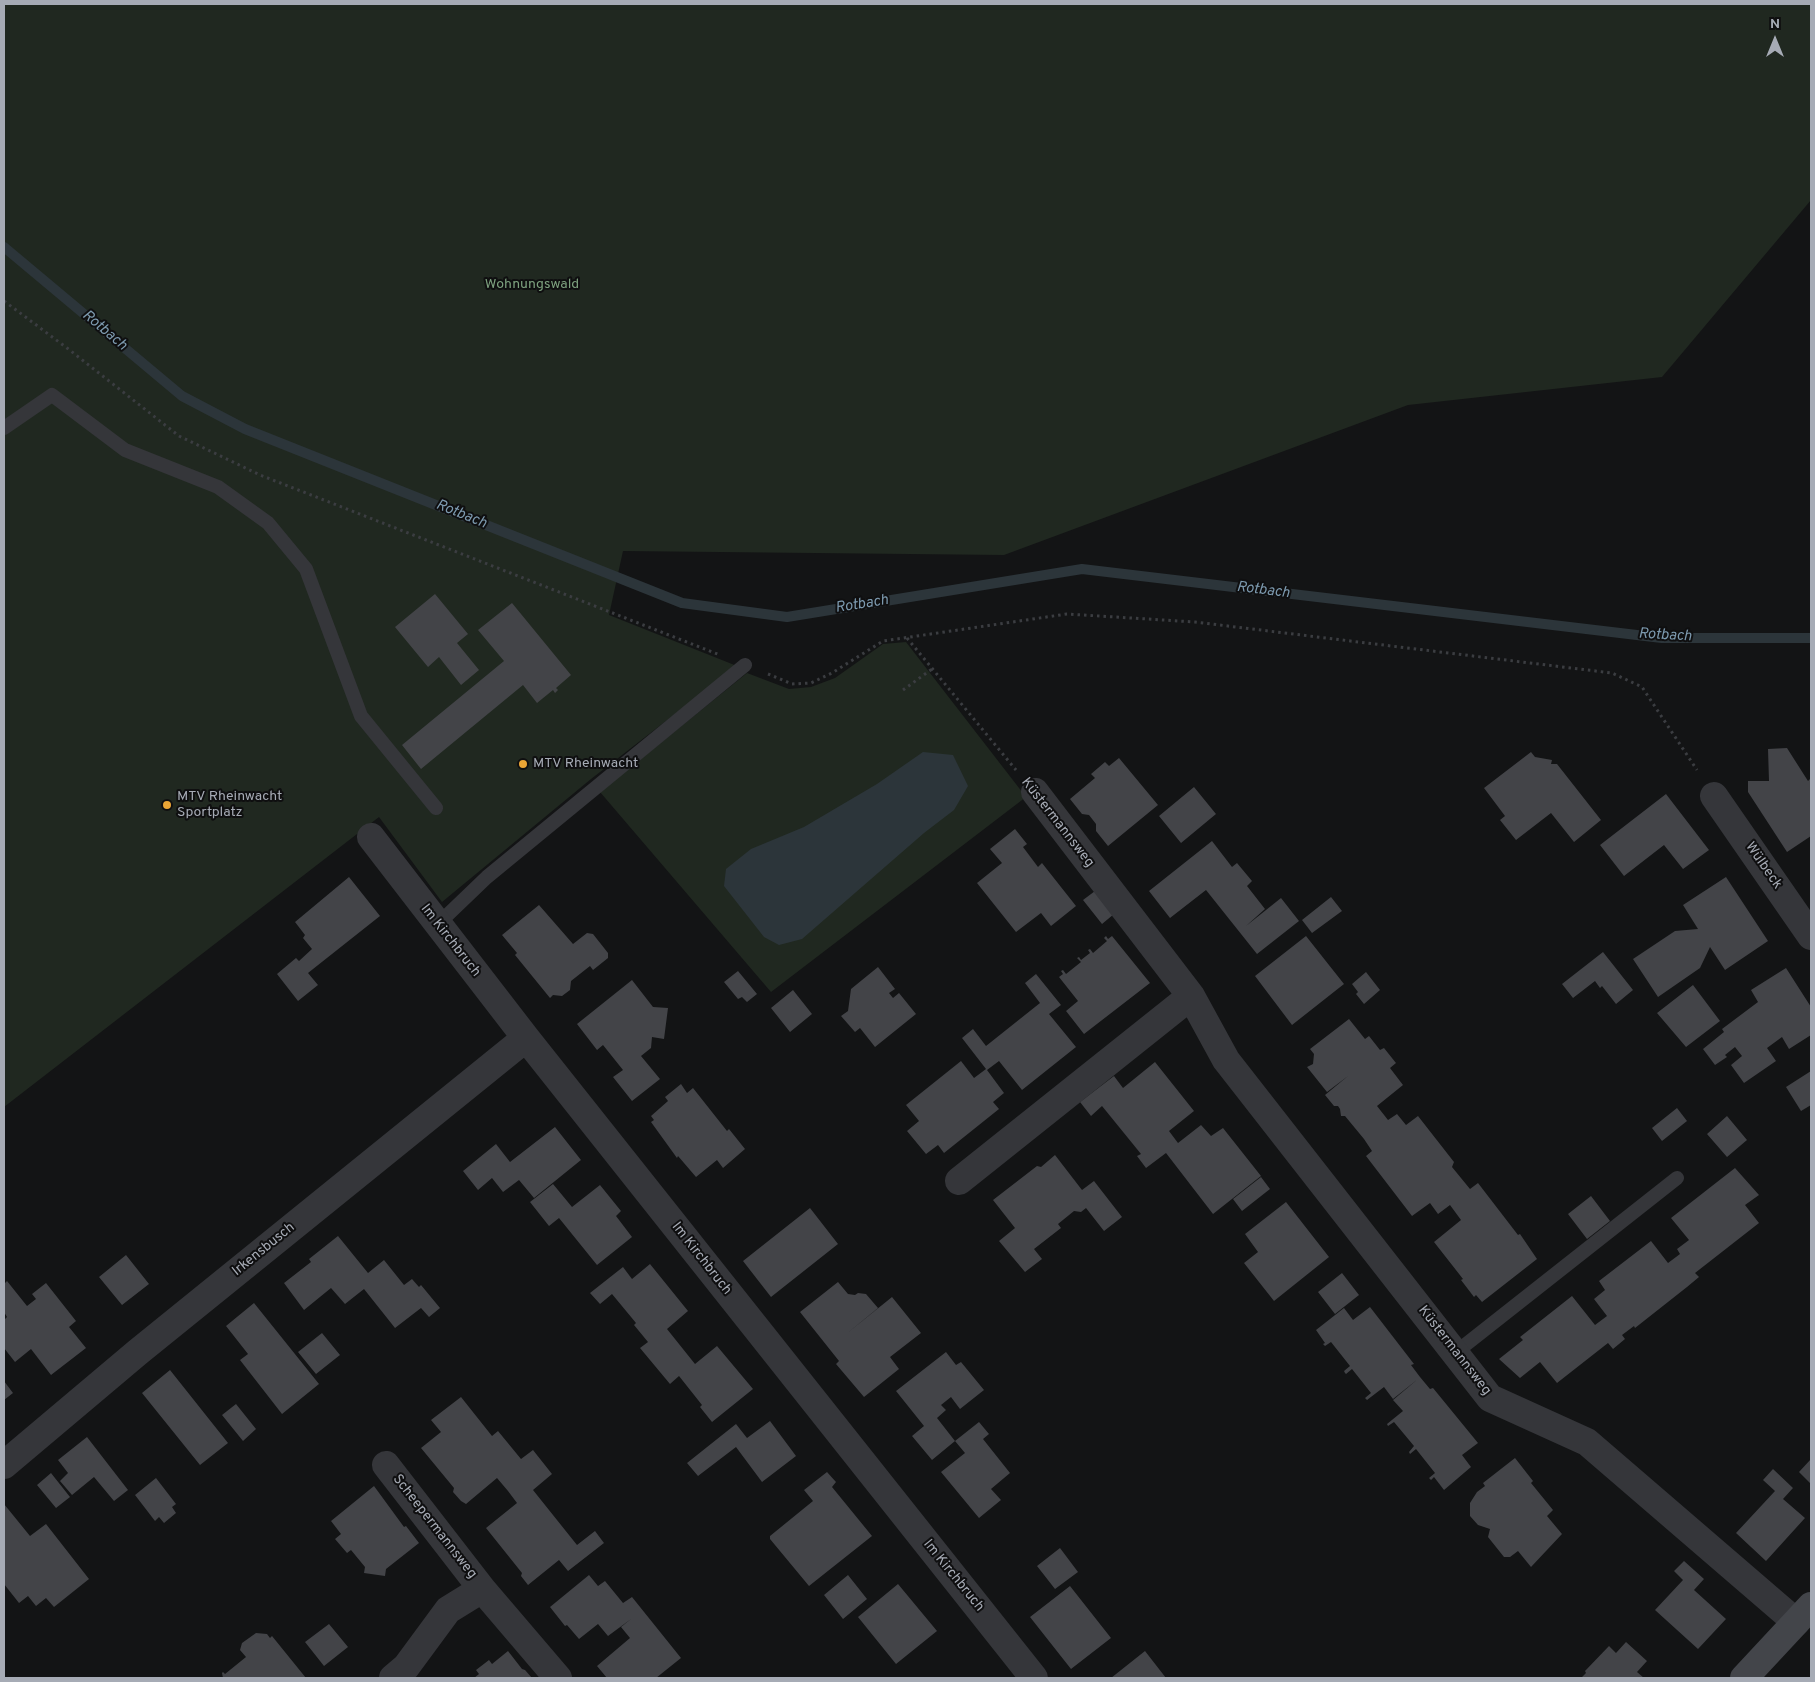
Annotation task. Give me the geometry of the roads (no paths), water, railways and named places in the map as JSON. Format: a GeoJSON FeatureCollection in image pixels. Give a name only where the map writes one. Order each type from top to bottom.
{"type":"FeatureCollection","features":[{"type":"Feature","properties":{"kind":"street","name":"Küstermannsweg"},"geometry":{"type":"LineString","coordinates":[[1035,792],[1191,996],[1226,1060],[1490,1398],[1587,1442],[1804,1614]]}},
{"type":"Feature","properties":{"kind":"street","name":"Wülbeck"},"geometry":{"type":"LineString","coordinates":[[1714,796],[1811,936]]}},
{"type":"Feature","properties":{"kind":"street","name":"Im Kirchbruch"},"geometry":{"type":"LineString","coordinates":[[371,837],[526,1038],[1034,1678]]}},
{"type":"Feature","properties":{"kind":"street"},"geometry":{"type":"LineString","coordinates":[[959,1181],[1191,996]]}},
{"type":"Feature","properties":{"kind":"street","name":"Irkensbusch"},"geometry":{"type":"LineString","coordinates":[[4,1465],[138,1352],[526,1038]]}},
{"type":"Feature","properties":{"kind":"street","name":"Scheepermannsweg"},"geometry":{"type":"LineString","coordinates":[[386,1465],[482,1589],[558,1678]]}},
{"type":"Feature","properties":{"kind":"street","name":"Scheepermannsweg"},"geometry":{"type":"LineString","coordinates":[[393,1678],[406,1668],[448,1610],[482,1589]]}},
{"type":"Feature","properties":{"kind":"street"},"geometry":{"type":"LineString","coordinates":[[1744,1678],[1804,1614]]}},
{"type":"Feature","properties":{"kind":"lane"},"geometry":{"type":"LineString","coordinates":[[4,428],[52,395],[125,450],[218,487],[268,523],[306,570],[361,716],[436,808]]}},
{"type":"Feature","properties":{"kind":"lane"},"geometry":{"type":"LineString","coordinates":[[437,925],[487,877],[745,665]]}},
{"type":"Feature","properties":{"kind":"lane"},"geometry":{"type":"LineString","coordinates":[[1456,1353],[1678,1178]]}},
{"type":"Feature","properties":{"kind":"waterway","name":"Rotbach"},"geometry":{"type":"LineString","coordinates":[[4,247],[182,396],[245,429],[682,603],[787,617],[1082,569],[1662,638],[1811,638]]}},
{"type":"Feature","properties":{"kind":"place","name":"MTV Rheinwacht"},"geometry":{"type":"Point","coordinates":[523,764]}},
{"type":"Feature","properties":{"kind":"place","name":"MTV Rheinwacht Sportplatz"},"geometry":{"type":"Point","coordinates":[167,805]}},
{"type":"Feature","properties":{"kind":"park label","name":"Wohnungswald"},"geometry":{"type":"Point","coordinates":[532,285]}}]}
